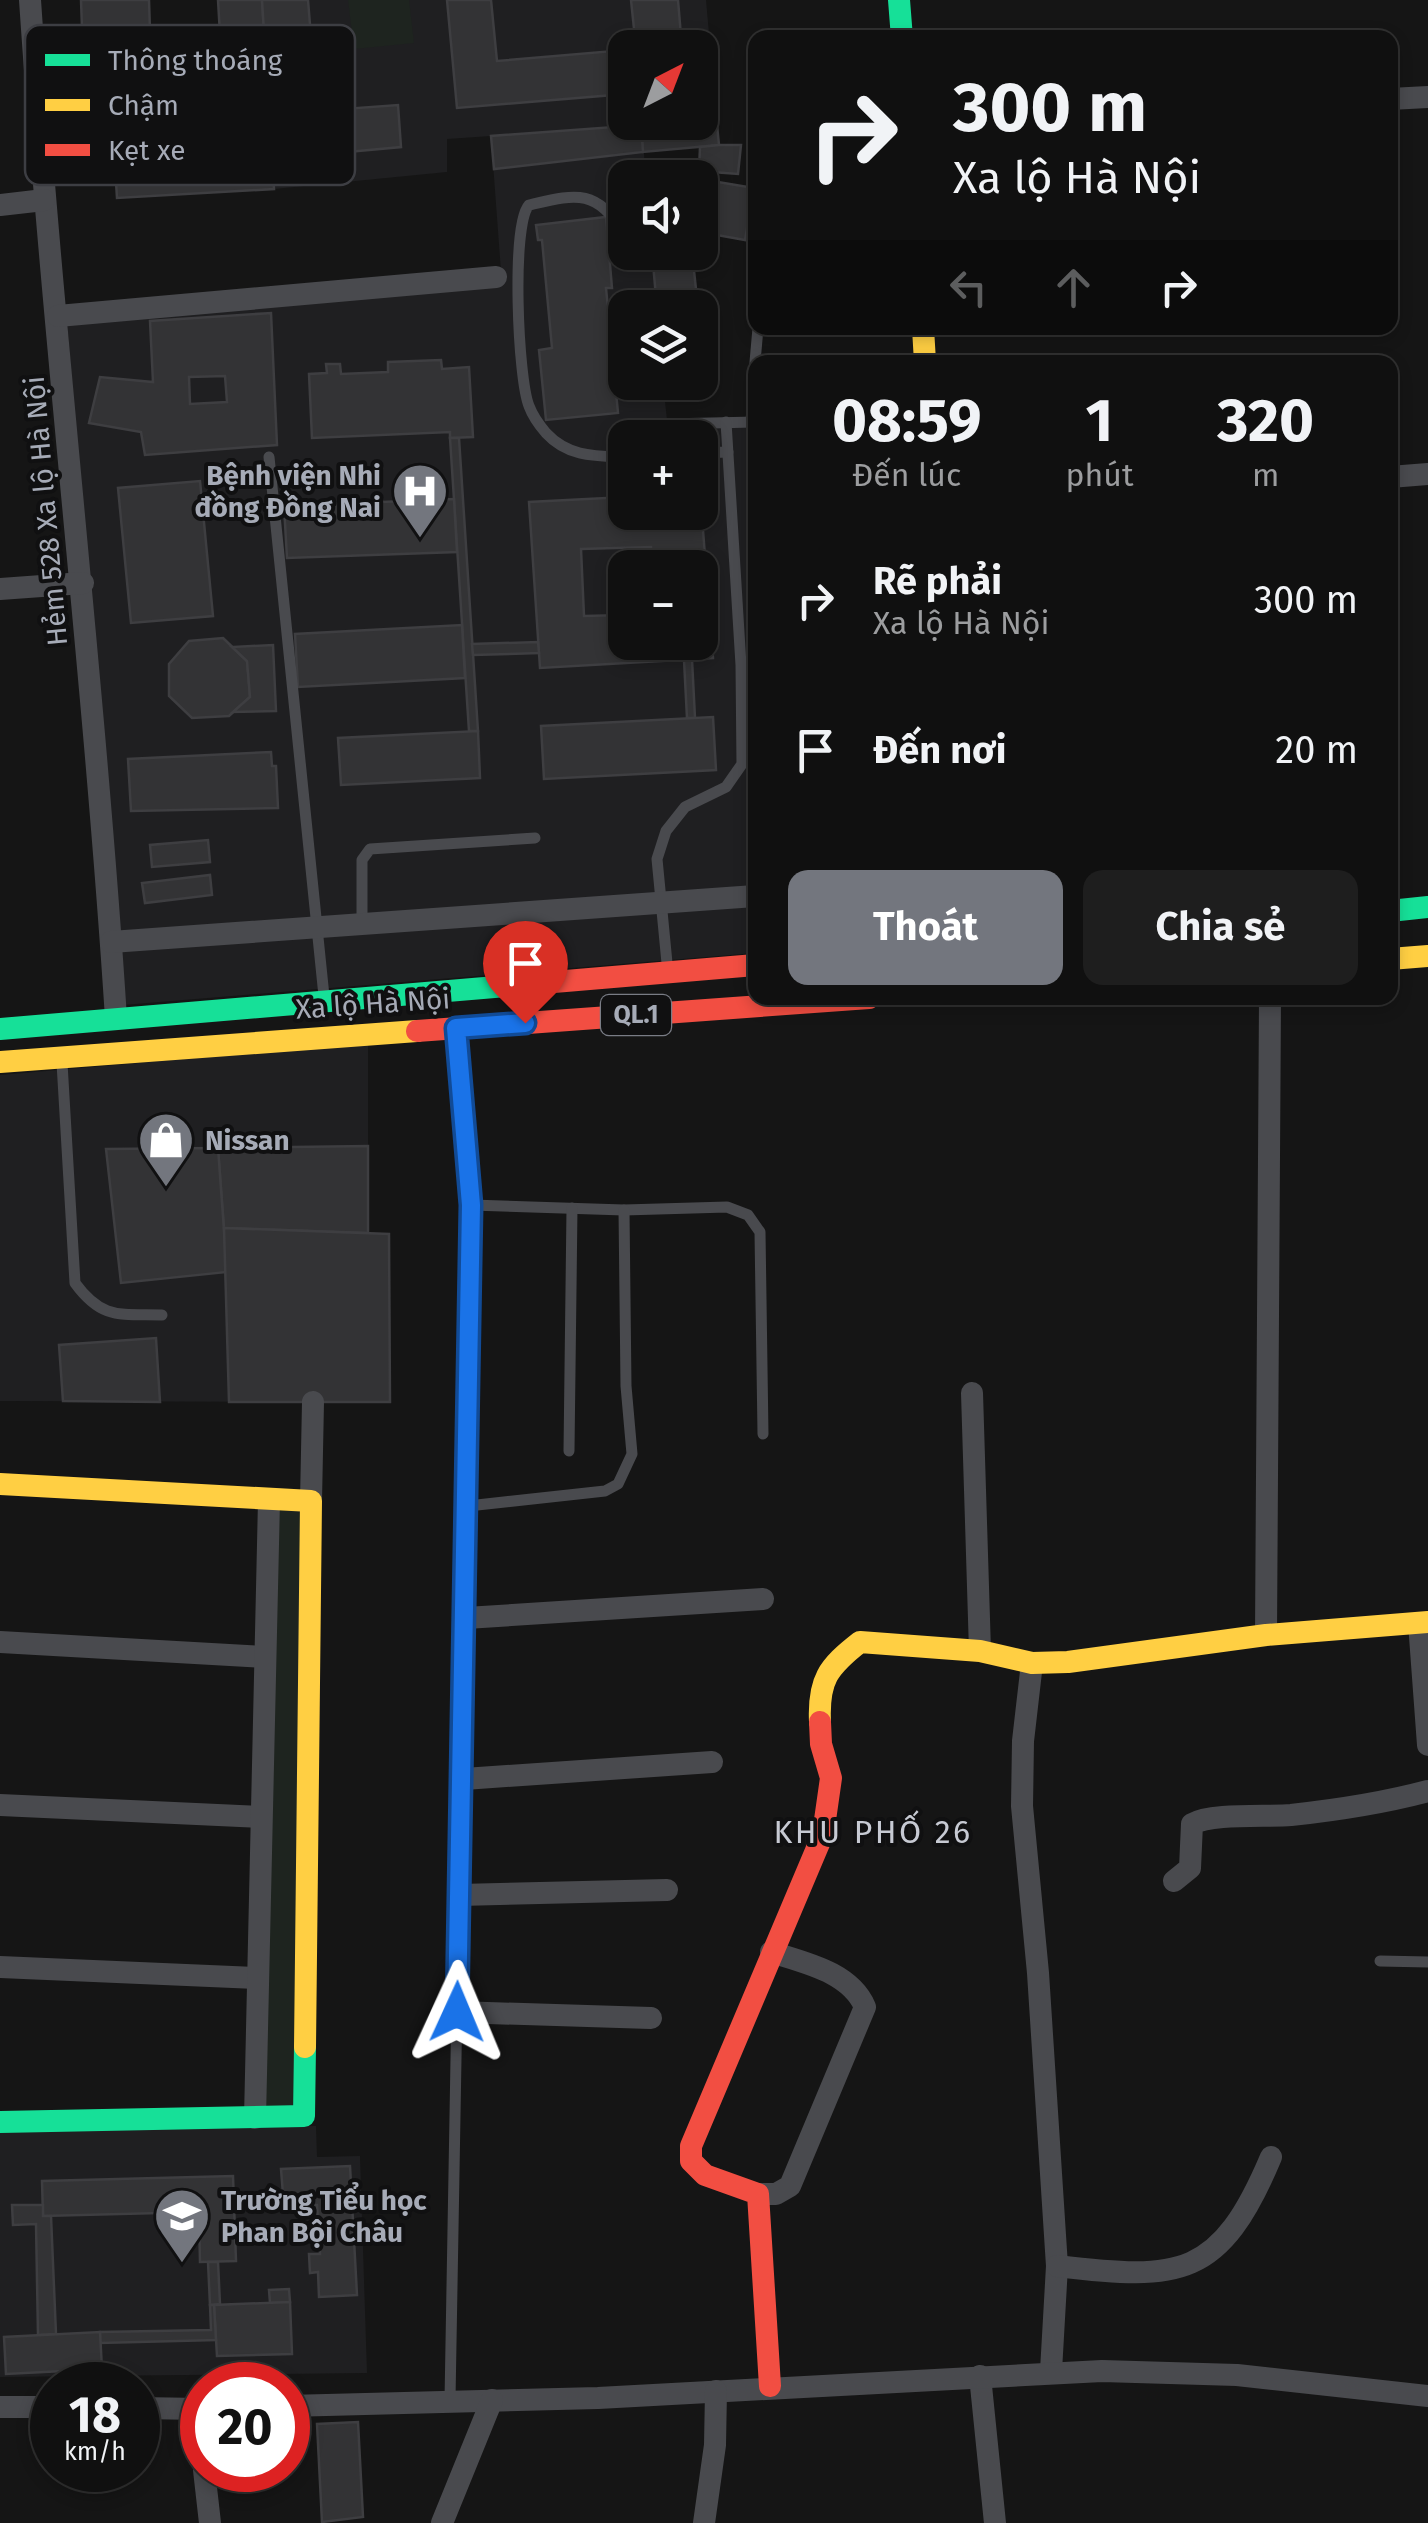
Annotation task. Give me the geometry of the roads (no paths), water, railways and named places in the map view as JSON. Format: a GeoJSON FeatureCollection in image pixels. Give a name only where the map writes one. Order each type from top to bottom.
{"type":"FeatureCollection","features":[{"type":"Feature","properties":{"kind":"main road"},"geometry":{"type":"LineString","coordinates":[[899,0],[901,30]]}},
{"type":"Feature","properties":{"kind":"main road"},"geometry":{"type":"LineString","coordinates":[[1398,909],[1428,907]]}},
{"type":"Feature","properties":{"kind":"main road"},"geometry":{"type":"LineString","coordinates":[[1398,958],[1428,956]]}},
{"type":"Feature","properties":{"kind":"main road","name":"Xa lộ Hà Nội"},"geometry":{"type":"LineString","coordinates":[[0,1029],[748,966]]}},
{"type":"Feature","properties":{"kind":"main road","name":"Xa lộ Hà Nội"},"geometry":{"type":"LineString","coordinates":[[0,1062],[773,1005]]}},
{"type":"Feature","properties":{"kind":"main road"},"geometry":{"type":"LineString","coordinates":[[0,1484],[310,1501],[304,2116],[0,2122]]}},
{"type":"Feature","properties":{"kind":"main road"},"geometry":{"type":"LineString","coordinates":[[770,2386],[758,2194],[704,2175],[691,2161],[690,2146],[822,1834],[831,1778],[821,1744],[819,1697],[831,1664],[860,1642],[980,1651],[1032,1663],[1068,1662],[1266,1634],[1424,1622]]}},
{"type":"Feature","properties":{"kind":"street","name":"Hẻm 528 Xa lộ Hà Nội"},"geometry":{"type":"LineString","coordinates":[[30,0],[32,25]]}},
{"type":"Feature","properties":{"kind":"street"},"geometry":{"type":"LineString","coordinates":[[1398,99],[1428,96]]}},
{"type":"Feature","properties":{"kind":"street","name":"Hẻm 528 Xa lộ Hà Nội"},"geometry":{"type":"LineString","coordinates":[[43,185],[83,583],[116,1018]]}},
{"type":"Feature","properties":{"kind":"street"},"geometry":{"type":"LineString","coordinates":[[0,205],[44,200]]}},
{"type":"Feature","properties":{"kind":"street"},"geometry":{"type":"LineString","coordinates":[[58,316],[496,278]]}},
{"type":"Feature","properties":{"kind":"street"},"geometry":{"type":"LineString","coordinates":[[1398,477],[1428,474]]}},
{"type":"Feature","properties":{"kind":"street"},"geometry":{"type":"LineString","coordinates":[[0,589],[83,583]]}},
{"type":"Feature","properties":{"kind":"street"},"geometry":{"type":"LineString","coordinates":[[111,942],[748,897]]}},
{"type":"Feature","properties":{"kind":"street"},"geometry":{"type":"LineString","coordinates":[[1266,1634],[1270,1005]]}},
{"type":"Feature","properties":{"kind":"street"},"geometry":{"type":"LineString","coordinates":[[972,1393],[980,1651]]}},
{"type":"Feature","properties":{"kind":"street"},"geometry":{"type":"LineString","coordinates":[[310,1501],[314,1402]]}},
{"type":"Feature","properties":{"kind":"street"},"geometry":{"type":"LineString","coordinates":[[256,2118],[270,1500]]}},
{"type":"Feature","properties":{"kind":"street"},"geometry":{"type":"LineString","coordinates":[[466,1618],[763,1599]]}},
{"type":"Feature","properties":{"kind":"street"},"geometry":{"type":"LineString","coordinates":[[1424,1622],[1428,1745]]}},
{"type":"Feature","properties":{"kind":"street"},"geometry":{"type":"LineString","coordinates":[[0,1642],[265,1657]]}},
{"type":"Feature","properties":{"kind":"street"},"geometry":{"type":"LineString","coordinates":[[1032,1663],[1023,1741],[1022,1806],[1057,2266],[1050,2371]]}},
{"type":"Feature","properties":{"kind":"street"},"geometry":{"type":"LineString","coordinates":[[464,1778],[712,1762]]}},
{"type":"Feature","properties":{"kind":"street"},"geometry":{"type":"LineString","coordinates":[[1174,1881],[1190,1868],[1192,1824],[1203,1817],[1232,1820],[1291,1815],[1381,1803],[1428,1791]]}},
{"type":"Feature","properties":{"kind":"street"},"geometry":{"type":"LineString","coordinates":[[0,1804],[260,1817]]}},
{"type":"Feature","properties":{"kind":"street"},"geometry":{"type":"LineString","coordinates":[[459,1895],[666,1890]]}},
{"type":"Feature","properties":{"kind":"street"},"geometry":{"type":"LineString","coordinates":[[758,2194],[776,2194],[790,2186],[865,2008],[858,1991],[839,1978],[771,1952]]}},
{"type":"Feature","properties":{"kind":"street"},"geometry":{"type":"LineString","coordinates":[[0,1967],[257,1978]]}},
{"type":"Feature","properties":{"kind":"street"},"geometry":{"type":"LineString","coordinates":[[457,2012],[651,2018]]}},
{"type":"Feature","properties":{"kind":"street"},"geometry":{"type":"LineString","coordinates":[[1057,2266],[1132,2275],[1180,2266],[1217,2249],[1251,2205],[1272,2158]]}},
{"type":"Feature","properties":{"kind":"street"},"geometry":{"type":"LineString","coordinates":[[310,2405],[716,2391],[1050,2371],[1237,2374],[1428,2396]]}},
{"type":"Feature","properties":{"kind":"street"},"geometry":{"type":"LineString","coordinates":[[980,2376],[995,2523]]}},
{"type":"Feature","properties":{"kind":"street"},"geometry":{"type":"LineString","coordinates":[[704,2523],[715,2444],[716,2391]]}},
{"type":"Feature","properties":{"kind":"street"},"geometry":{"type":"LineString","coordinates":[[442,2523],[492,2400]]}},
{"type":"Feature","properties":{"kind":"street"},"geometry":{"type":"LineString","coordinates":[[0,2407],[30,2407]]}},
{"type":"Feature","properties":{"kind":"street"},"geometry":{"type":"LineString","coordinates":[[206,2492],[210,2523]]}},
{"type":"Feature","properties":{"kind":"lane"},"geometry":{"type":"LineString","coordinates":[[608,209],[590,198],[572,195],[529,205],[521,222],[518,297],[529,406],[546,433],[576,454],[608,456]]}},
{"type":"Feature","properties":{"kind":"lane"},"geometry":{"type":"LineString","coordinates":[[718,422],[748,422]]}},
{"type":"Feature","properties":{"kind":"lane"},"geometry":{"type":"LineString","coordinates":[[667,973],[657,859],[666,831],[685,808],[726,787],[742,764],[741,665],[726,422]]}},
{"type":"Feature","properties":{"kind":"lane"},"geometry":{"type":"LineString","coordinates":[[718,452],[728,452]]}},
{"type":"Feature","properties":{"kind":"lane"},"geometry":{"type":"LineString","coordinates":[[268,457],[325,1001]]}},
{"type":"Feature","properties":{"kind":"lane"},"geometry":{"type":"LineString","coordinates":[[362,925],[362,860],[370,850],[535,838]]}},
{"type":"Feature","properties":{"kind":"lane"},"geometry":{"type":"LineString","coordinates":[[450,2400],[464,1778],[471,1205],[456,1028]]}},
{"type":"Feature","properties":{"kind":"lane"},"geometry":{"type":"LineString","coordinates":[[62,1057],[74,1284],[90,1304],[109,1314],[162,1314]]}},
{"type":"Feature","properties":{"kind":"lane"},"geometry":{"type":"LineString","coordinates":[[471,1205],[624,1210],[726,1207],[748,1215],[760,1232],[763,1434]]}},
{"type":"Feature","properties":{"kind":"lane"},"geometry":{"type":"LineString","coordinates":[[569,1450],[572,1208]]}},
{"type":"Feature","properties":{"kind":"lane"},"geometry":{"type":"LineString","coordinates":[[468,1506],[605,1491],[618,1484],[628,1470],[632,1454],[626,1386],[624,1210]]}},
{"type":"Feature","properties":{"kind":"lane"},"geometry":{"type":"LineString","coordinates":[[1380,1961],[1428,1962]]}},
{"type":"Feature","properties":{"kind":"place","name":"Bệnh viện Nhi đồng Đồng Nai"},"geometry":{"type":"Point","coordinates":[420,540]}},
{"type":"Feature","properties":{"kind":"place","name":"Nissan"},"geometry":{"type":"Point","coordinates":[166,1189]}},
{"type":"Feature","properties":{"kind":"place","name":"Trường Tiểu học Phan Bội Châu"},"geometry":{"type":"Point","coordinates":[182,2265]}},
{"type":"Feature","properties":{"kind":"district","name":"KHU PHỐ 26"},"geometry":{"type":"Point","coordinates":[873,1832]}}]}
